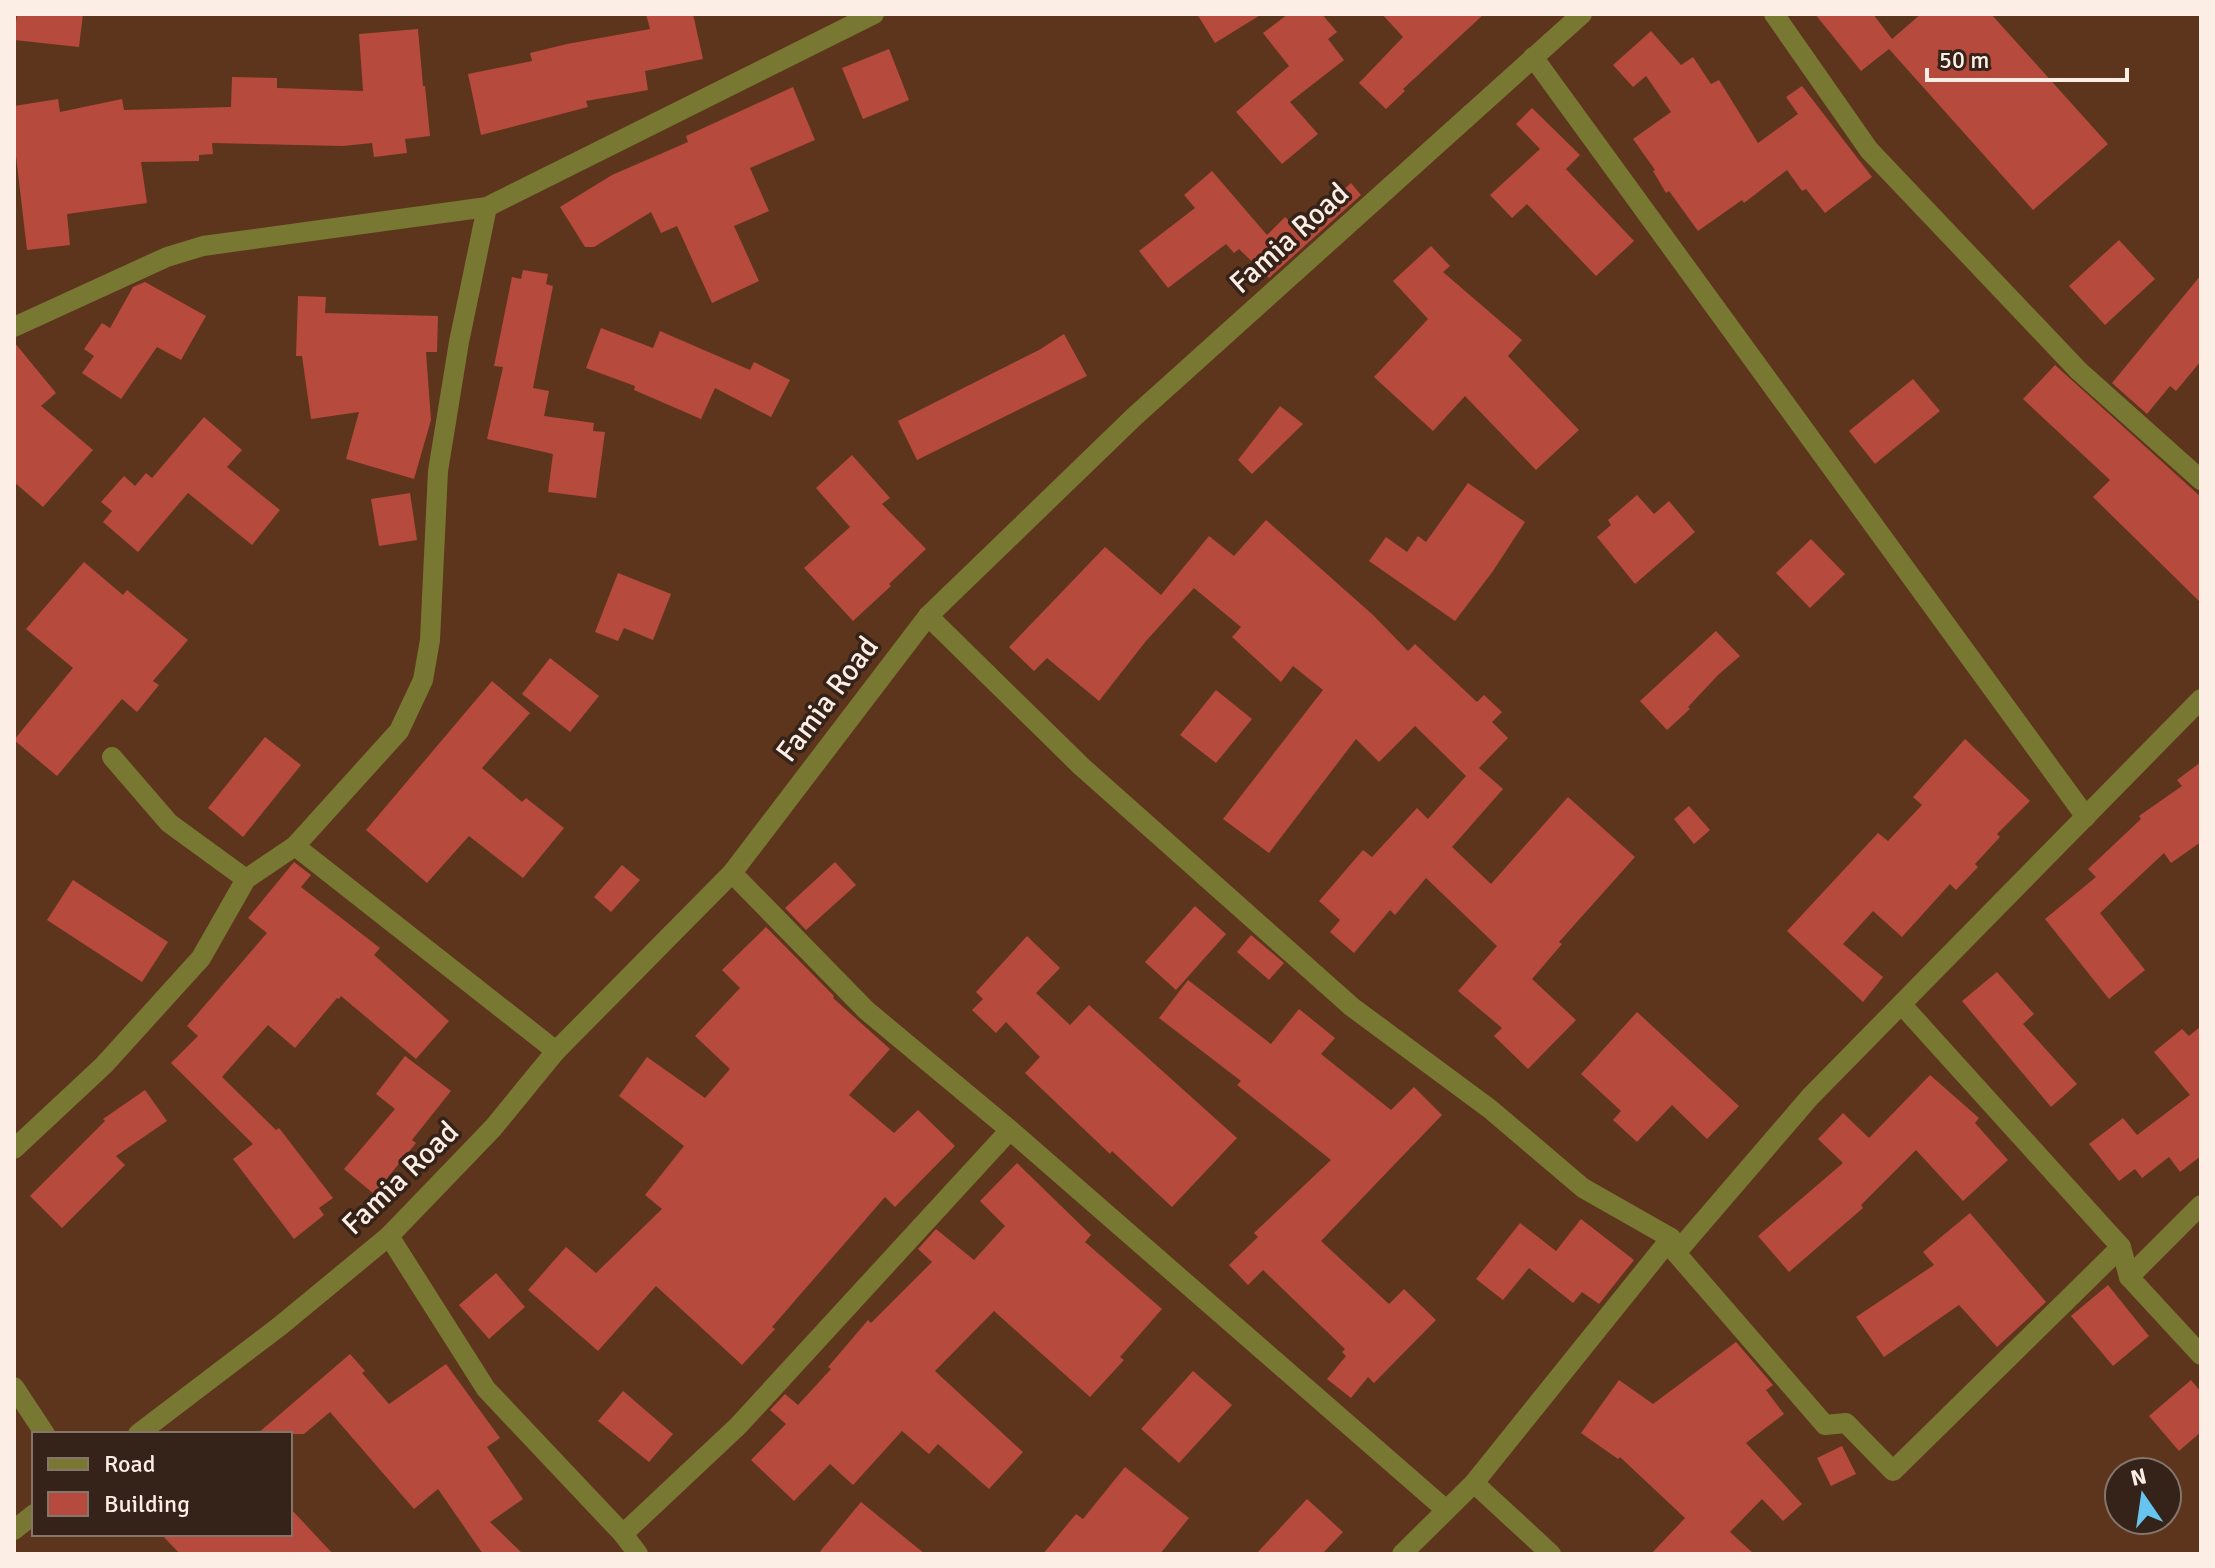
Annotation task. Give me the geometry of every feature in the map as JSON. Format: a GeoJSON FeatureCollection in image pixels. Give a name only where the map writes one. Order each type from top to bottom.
{"type":"FeatureCollection","features":[{"type":"Feature","properties":{"kind":"street"},"geometry":{"type":"LineString","coordinates":[[14,327],[167,257],[203,246],[487,207],[874,14]]}},
{"type":"Feature","properties":{"kind":"street","name":"Famia Road"},"geometry":{"type":"LineString","coordinates":[[141,1432],[280,1326],[389,1236],[493,1128],[556,1051],[732,873],[928,616],[1135,416],[1582,14]]}},
{"type":"Feature","properties":{"kind":"street"},"geometry":{"type":"LineString","coordinates":[[1774,14],[1869,150],[2079,371],[2201,480]]}},
{"type":"Feature","properties":{"kind":"street"},"geometry":{"type":"LineString","coordinates":[[1533,57],[2086,817]]}},
{"type":"Feature","properties":{"kind":"street"},"geometry":{"type":"LineString","coordinates":[[15,1147],[104,1065],[201,958],[246,879],[295,846],[399,731],[423,680],[430,640],[438,471],[459,342],[487,207]]}},
{"type":"Feature","properties":{"kind":"street"},"geometry":{"type":"LineString","coordinates":[[928,616],[1081,766],[1352,1007],[1490,1109],[1583,1188],[1674,1245],[1825,1425],[1846,1423],[1893,1471],[2121,1247]]}},
{"type":"Feature","properties":{"kind":"street"},"geometry":{"type":"LineString","coordinates":[[1402,1554],[1474,1483],[1674,1245],[1810,1097],[2201,699]]}},
{"type":"Feature","properties":{"kind":"street"},"geometry":{"type":"LineString","coordinates":[[112,757],[169,823],[246,879]]}},
{"type":"Feature","properties":{"kind":"street"},"geometry":{"type":"LineString","coordinates":[[295,846],[556,1051]]}},
{"type":"Feature","properties":{"kind":"street"},"geometry":{"type":"LineString","coordinates":[[732,873],[866,1010],[1010,1130],[1445,1509]]}},
{"type":"Feature","properties":{"kind":"street"},"geometry":{"type":"LineString","coordinates":[[1902,1005],[2121,1247],[2129,1277],[2201,1355]]}},
{"type":"Feature","properties":{"kind":"street"},"geometry":{"type":"LineString","coordinates":[[623,1534],[738,1426],[1010,1130]]}},
{"type":"Feature","properties":{"kind":"street"},"geometry":{"type":"LineString","coordinates":[[2129,1277],[2201,1205]]}},
{"type":"Feature","properties":{"kind":"street"},"geometry":{"type":"LineString","coordinates":[[389,1236],[486,1389],[623,1534],[638,1554]]}},
{"type":"Feature","properties":{"kind":"street"},"geometry":{"type":"LineString","coordinates":[[14,1387],[44,1432]]}},
{"type":"Feature","properties":{"kind":"street"},"geometry":{"type":"LineString","coordinates":[[1474,1483],[1551,1554]]}},
{"type":"Feature","properties":{"kind":"street"},"geometry":{"type":"LineString","coordinates":[[14,1530],[32,1516]]}},
{"type":"Feature","properties":{"kind":"building"},"geometry":{"type":"Polygon","coordinates":[[[17,14],[83,14],[79,47],[14,40],[17,14]]]}},
{"type":"Feature","properties":{"kind":"building"},"geometry":{"type":"Polygon","coordinates":[[[646,14],[693,14],[703,59],[645,71],[648,90],[586,101],[588,107],[481,135],[468,74],[532,61],[530,53],[650,29],[646,14]]]}},
{"type":"Feature","properties":{"kind":"building"},"geometry":{"type":"Polygon","coordinates":[[[1197,14],[1262,14],[1215,43],[1197,14]]]}},
{"type":"Feature","properties":{"kind":"building"},"geometry":{"type":"Polygon","coordinates":[[[1288,14],[1322,14],[1337,32],[1328,39],[1344,60],[1290,102],[1318,134],[1282,164],[1236,112],[1289,66],[1263,33],[1288,14]]]}},
{"type":"Feature","properties":{"kind":"building"},"geometry":{"type":"Polygon","coordinates":[[[1382,14],[1484,14],[1403,89],[1405,91],[1386,109],[1359,83],[1403,37],[1382,14]]]}},
{"type":"Feature","properties":{"kind":"building"},"geometry":{"type":"Polygon","coordinates":[[[1815,14],[1873,14],[1892,39],[1921,14],[1991,14],[2108,144],[2033,210],[1889,49],[1861,71],[1815,14]]]}},
{"type":"Feature","properties":{"kind":"building"},"geometry":{"type":"Polygon","coordinates":[[[418,29],[430,136],[405,139],[407,153],[374,157],[372,143],[343,146],[212,143],[213,154],[199,155],[199,161],[141,162],[147,203],[67,214],[70,245],[27,250],[14,139],[14,106],[58,99],[60,112],[122,99],[124,110],[231,107],[232,77],[277,78],[277,88],[363,91],[359,34],[418,29]]]}},
{"type":"Feature","properties":{"kind":"building"},"geometry":{"type":"Polygon","coordinates":[[[1651,31],[1681,65],[1693,57],[1711,84],[1719,80],[1758,143],[1798,114],[1786,97],[1802,86],[1872,177],[1825,213],[1806,189],[1802,191],[1787,170],[1744,203],[1742,200],[1698,231],[1669,191],[1666,193],[1655,170],[1633,139],[1671,112],[1646,76],[1633,87],[1613,65],[1651,31]]]}},
{"type":"Feature","properties":{"kind":"building"},"geometry":{"type":"Polygon","coordinates":[[[889,49],[909,100],[863,119],[842,68],[889,49]]]}},
{"type":"Feature","properties":{"kind":"building"},"geometry":{"type":"Polygon","coordinates":[[[793,87],[815,140],[750,168],[769,211],[734,226],[759,281],[712,303],[677,226],[661,233],[651,212],[594,247],[585,247],[560,207],[612,175],[688,142],[686,136],[793,87]]]}},
{"type":"Feature","properties":{"kind":"building"},"geometry":{"type":"Polygon","coordinates":[[[1532,108],[1580,155],[1566,169],[1634,241],[1596,276],[1527,204],[1512,218],[1490,195],[1540,149],[1516,124],[1532,108]]]}},
{"type":"Feature","properties":{"kind":"building"},"geometry":{"type":"Polygon","coordinates":[[[1212,171],[1267,235],[1285,217],[1299,230],[1351,183],[1361,195],[1269,278],[1239,249],[1234,253],[1226,244],[1168,288],[1139,251],[1195,208],[1184,195],[1212,171]]]}},
{"type":"Feature","properties":{"kind":"building"},"geometry":{"type":"Polygon","coordinates":[[[2119,240],[2155,279],[2105,325],[2069,286],[2119,240]]]}},
{"type":"Feature","properties":{"kind":"building"},"geometry":{"type":"Polygon","coordinates":[[[1431,246],[1450,266],[1443,272],[1522,340],[1508,356],[1579,430],[1536,470],[1465,396],[1433,431],[1374,377],[1428,319],[1393,281],[1431,246]]]}},
{"type":"Feature","properties":{"kind":"building"},"geometry":{"type":"Polygon","coordinates":[[[523,270],[548,274],[546,284],[553,286],[533,388],[549,391],[544,416],[594,423],[593,431],[605,432],[596,498],[548,492],[553,454],[487,439],[503,367],[494,366],[512,277],[521,279],[523,270]]]}},
{"type":"Feature","properties":{"kind":"building"},"geometry":{"type":"Polygon","coordinates":[[[2201,275],[2201,361],[2176,391],[2170,386],[2147,414],[2112,383],[2201,275]]]}},
{"type":"Feature","properties":{"kind":"building"},"geometry":{"type":"Polygon","coordinates":[[[145,282],[206,316],[181,360],[157,347],[121,399],[82,373],[94,356],[84,349],[102,323],[110,328],[133,287],[145,282]]]}},
{"type":"Feature","properties":{"kind":"building"},"geometry":{"type":"Polygon","coordinates":[[[298,296],[326,297],[325,313],[438,316],[437,352],[426,352],[431,420],[414,479],[346,459],[359,412],[311,419],[302,356],[296,356],[298,296]]]}},
{"type":"Feature","properties":{"kind":"building"},"geometry":{"type":"Polygon","coordinates":[[[601,328],[653,348],[660,331],[750,370],[754,362],[790,380],[771,417],[715,388],[701,419],[634,390],[635,386],[586,368],[601,328]]]}},
{"type":"Feature","properties":{"kind":"building"},"geometry":{"type":"Polygon","coordinates":[[[1064,334],[1087,376],[917,460],[898,421],[1039,350],[1064,334]]]}},
{"type":"Feature","properties":{"kind":"building"},"geometry":{"type":"Polygon","coordinates":[[[14,342],[56,393],[41,406],[93,450],[43,507],[14,482],[14,342]]]}},
{"type":"Feature","properties":{"kind":"building"},"geometry":{"type":"Polygon","coordinates":[[[2055,365],[2201,497],[2201,603],[2093,497],[2110,480],[2023,399],[2055,365]]]}},
{"type":"Feature","properties":{"kind":"building"},"geometry":{"type":"Polygon","coordinates":[[[1913,379],[1940,411],[1875,464],[1849,431],[1913,379]]]}},
{"type":"Feature","properties":{"kind":"building"},"geometry":{"type":"Polygon","coordinates":[[[1280,406],[1303,424],[1252,474],[1238,460],[1280,406]]]}},
{"type":"Feature","properties":{"kind":"building"},"geometry":{"type":"Polygon","coordinates":[[[204,417],[242,450],[227,467],[280,510],[252,545],[188,493],[138,552],[103,522],[112,511],[101,502],[124,476],[135,486],[146,473],[152,478],[204,417]]]}},
{"type":"Feature","properties":{"kind":"building"},"geometry":{"type":"Polygon","coordinates":[[[852,455],[890,498],[882,504],[926,549],[853,621],[804,568],[850,527],[816,488],[852,455]]]}},
{"type":"Feature","properties":{"kind":"building"},"geometry":{"type":"Polygon","coordinates":[[[1468,483],[1525,522],[1455,621],[1369,561],[1386,537],[1407,552],[1418,536],[1426,542],[1468,483]]]}},
{"type":"Feature","properties":{"kind":"building"},"geometry":{"type":"Polygon","coordinates":[[[410,493],[417,540],[379,546],[371,499],[410,493]]]}},
{"type":"Feature","properties":{"kind":"building"},"geometry":{"type":"Polygon","coordinates":[[[1637,495],[1654,514],[1669,501],[1695,532],[1635,584],[1597,537],[1611,525],[1608,520],[1637,495]]]}},
{"type":"Feature","properties":{"kind":"building"},"geometry":{"type":"Polygon","coordinates":[[[1266,520],[1373,615],[1408,651],[1415,644],[1477,702],[1484,695],[1502,712],[1492,722],[1508,738],[1479,768],[1503,789],[1452,847],[1491,884],[1568,797],[1635,857],[1559,942],[1562,944],[1532,979],[1576,1020],[1528,1069],[1494,1036],[1502,1028],[1458,991],[1497,946],[1426,878],[1395,915],[1390,910],[1354,953],[1330,932],[1340,920],[1319,901],[1363,850],[1372,857],[1417,808],[1428,819],[1466,776],[1415,726],[1379,762],[1356,739],[1269,853],[1223,819],[1323,690],[1293,666],[1281,682],[1232,637],[1241,627],[1194,588],[1146,641],[1099,701],[1047,658],[1034,671],[1009,647],[1105,547],[1161,595],[1209,536],[1234,556],[1266,520]]]}},
{"type":"Feature","properties":{"kind":"building"},"geometry":{"type":"Polygon","coordinates":[[[1811,539],[1845,574],[1810,608],[1776,573],[1811,539]]]}},
{"type":"Feature","properties":{"kind":"building"},"geometry":{"type":"Polygon","coordinates":[[[84,562],[123,595],[127,590],[188,640],[153,681],[159,685],[137,712],[122,699],[57,776],[14,740],[73,668],[26,629],[84,562]]]}},
{"type":"Feature","properties":{"kind":"building"},"geometry":{"type":"Polygon","coordinates":[[[618,573],[671,594],[653,640],[624,628],[618,641],[595,632],[618,573]]]}},
{"type":"Feature","properties":{"kind":"building"},"geometry":{"type":"Polygon","coordinates":[[[1716,631],[1740,656],[1667,730],[1640,701],[1716,631]]]}},
{"type":"Feature","properties":{"kind":"building"},"geometry":{"type":"Polygon","coordinates":[[[550,658],[599,696],[570,732],[522,694],[550,658]]]}},
{"type":"Feature","properties":{"kind":"building"},"geometry":{"type":"Polygon","coordinates":[[[492,681],[530,713],[482,768],[522,802],[526,798],[564,828],[523,878],[469,836],[427,883],[366,830],[492,681]]]}},
{"type":"Feature","properties":{"kind":"building"},"geometry":{"type":"Polygon","coordinates":[[[1216,690],[1252,719],[1216,763],[1180,735],[1216,690]]]}},
{"type":"Feature","properties":{"kind":"building"},"geometry":{"type":"Polygon","coordinates":[[[265,737],[301,765],[243,837],[208,808],[265,737]]]}},
{"type":"Feature","properties":{"kind":"building"},"geometry":{"type":"Polygon","coordinates":[[[1965,739],[2030,801],[1997,834],[2000,837],[1975,864],[1978,867],[1956,890],[1950,884],[1902,937],[1873,911],[1843,944],[1883,977],[1863,1002],[1787,931],[1878,833],[1888,841],[1922,805],[1913,797],[1965,739]]]}},
{"type":"Feature","properties":{"kind":"building"},"geometry":{"type":"Polygon","coordinates":[[[2201,762],[2201,842],[2171,863],[2164,853],[2100,913],[2145,970],[2109,999],[2045,919],[2096,877],[2088,869],[2141,819],[2139,816],[2182,786],[2177,780],[2201,762]]]}},
{"type":"Feature","properties":{"kind":"building"},"geometry":{"type":"Polygon","coordinates":[[[1689,806],[1710,830],[1694,844],[1674,819],[1689,806]]]}},
{"type":"Feature","properties":{"kind":"building"},"geometry":{"type":"Polygon","coordinates":[[[294,862],[311,875],[301,887],[380,948],[374,955],[449,1021],[416,1059],[341,996],[295,1048],[268,1025],[222,1077],[276,1130],[279,1128],[333,1198],[319,1208],[324,1215],[294,1239],[233,1159],[253,1144],[171,1063],[198,1036],[187,1026],[267,933],[248,918],[294,862]]]}},
{"type":"Feature","properties":{"kind":"building"},"geometry":{"type":"Polygon","coordinates":[[[835,862],[856,885],[806,930],[785,908],[835,862]]]}},
{"type":"Feature","properties":{"kind":"building"},"geometry":{"type":"Polygon","coordinates":[[[622,865],[640,880],[611,912],[594,897],[622,865]]]}},
{"type":"Feature","properties":{"kind":"building"},"geometry":{"type":"Polygon","coordinates":[[[73,880],[168,942],[142,982],[47,920],[73,880]]]}},
{"type":"Feature","properties":{"kind":"building"},"geometry":{"type":"Polygon","coordinates":[[[1195,906],[1226,934],[1176,990],[1145,962],[1195,906]]]}},
{"type":"Feature","properties":{"kind":"building"},"geometry":{"type":"Polygon","coordinates":[[[766,927],[833,998],[890,1049],[849,1095],[894,1133],[918,1110],[955,1146],[895,1207],[885,1197],[742,1365],[656,1286],[598,1351],[528,1290],[566,1247],[596,1273],[662,1209],[645,1195],[684,1146],[619,1096],[647,1057],[705,1098],[730,1069],[695,1036],[740,988],[722,970],[766,927]]]}},
{"type":"Feature","properties":{"kind":"building"},"geometry":{"type":"Polygon","coordinates":[[[1251,935],[1284,963],[1269,980],[1237,952],[1251,935]]]}},
{"type":"Feature","properties":{"kind":"building"},"geometry":{"type":"Polygon","coordinates":[[[1027,936],[1060,968],[1036,993],[1070,1025],[1089,1005],[1237,1138],[1172,1207],[1112,1151],[1110,1154],[1025,1073],[1040,1057],[1006,1022],[996,1033],[972,1010],[983,999],[976,992],[1027,936]]]}},
{"type":"Feature","properties":{"kind":"building"},"geometry":{"type":"Polygon","coordinates":[[[1997,972],[2034,1014],[2023,1024],[2077,1084],[2051,1107],[1962,1001],[1997,972]]]}},
{"type":"Feature","properties":{"kind":"building"},"geometry":{"type":"Polygon","coordinates":[[[1188,980],[1271,1044],[1299,1009],[1335,1038],[1321,1054],[1391,1110],[1414,1087],[1442,1115],[1321,1241],[1389,1304],[1404,1289],[1436,1320],[1374,1383],[1368,1377],[1351,1398],[1327,1379],[1346,1356],[1342,1352],[1345,1349],[1263,1270],[1248,1285],[1229,1265],[1258,1237],[1254,1233],[1331,1160],[1237,1085],[1241,1081],[1159,1018],[1188,980]]]}},
{"type":"Feature","properties":{"kind":"building"},"geometry":{"type":"Polygon","coordinates":[[[1637,1012],[1739,1106],[1707,1139],[1672,1105],[1637,1142],[1613,1120],[1621,1111],[1581,1074],[1637,1012]]]}},
{"type":"Feature","properties":{"kind":"building"},"geometry":{"type":"Polygon","coordinates":[[[2201,1026],[2201,1156],[2180,1172],[2169,1157],[2142,1178],[2135,1169],[2119,1181],[2089,1144],[2123,1118],[2137,1135],[2190,1095],[2154,1052],[2182,1029],[2189,1036],[2201,1026]]]}},
{"type":"Feature","properties":{"kind":"building"},"geometry":{"type":"Polygon","coordinates":[[[405,1056],[451,1091],[412,1140],[416,1143],[374,1194],[344,1169],[395,1109],[376,1094],[405,1056]]]}},
{"type":"Feature","properties":{"kind":"building"},"geometry":{"type":"Polygon","coordinates":[[[1930,1075],[1979,1118],[1975,1123],[2008,1160],[1963,1201],[1916,1150],[1861,1205],[1863,1208],[1789,1272],[1758,1236],[1843,1163],[1818,1139],[1843,1113],[1869,1138],[1930,1075]]]}},
{"type":"Feature","properties":{"kind":"building"},"geometry":{"type":"Polygon","coordinates":[[[145,1090],[167,1121],[116,1156],[125,1165],[62,1228],[30,1196],[105,1121],[103,1119],[145,1090]]]}},
{"type":"Feature","properties":{"kind":"building"},"geometry":{"type":"Polygon","coordinates":[[[1017,1163],[1091,1235],[1085,1242],[1162,1309],[1120,1357],[1124,1360],[1090,1397],[994,1311],[935,1371],[1023,1452],[989,1489],[938,1444],[929,1454],[902,1431],[853,1485],[830,1464],[794,1501],[751,1460],[786,1424],[770,1410],[785,1394],[798,1405],[831,1369],[828,1367],[868,1320],[871,1323],[932,1262],[918,1249],[936,1229],[974,1260],[1005,1226],[980,1201],[1017,1163]]]}},
{"type":"Feature","properties":{"kind":"building"},"geometry":{"type":"Polygon","coordinates":[[[1970,1213],[2046,1302],[1997,1347],[1959,1305],[1884,1357],[1856,1317],[1934,1265],[1923,1252],[1970,1213]]]}},
{"type":"Feature","properties":{"kind":"building"},"geometry":{"type":"Polygon","coordinates":[[[1581,1219],[1634,1260],[1599,1304],[1582,1292],[1573,1303],[1529,1268],[1503,1300],[1476,1279],[1520,1223],[1556,1251],[1581,1219]]]}},
{"type":"Feature","properties":{"kind":"building"},"geometry":{"type":"Polygon","coordinates":[[[496,1273],[525,1307],[489,1339],[459,1305],[496,1273]]]}},
{"type":"Feature","properties":{"kind":"building"},"geometry":{"type":"Polygon","coordinates":[[[2108,1285],[2149,1336],[2113,1366],[2071,1316],[2108,1285]]]}},
{"type":"Feature","properties":{"kind":"building"},"geometry":{"type":"Polygon","coordinates":[[[1736,1342],[1773,1385],[1766,1390],[1784,1414],[1746,1443],[1802,1504],[1783,1521],[1762,1499],[1730,1532],[1754,1554],[1651,1554],[1685,1518],[1620,1457],[1618,1459],[1581,1433],[1619,1380],[1653,1404],[1736,1342]]]}},
{"type":"Feature","properties":{"kind":"building"},"geometry":{"type":"Polygon","coordinates":[[[350,1354],[389,1404],[446,1364],[500,1438],[487,1447],[523,1499],[490,1522],[523,1554],[483,1554],[438,1489],[414,1509],[330,1412],[304,1434],[259,1432],[350,1354]]]}},
{"type":"Feature","properties":{"kind":"building"},"geometry":{"type":"Polygon","coordinates":[[[1193,1371],[1232,1405],[1179,1463],[1141,1429],[1193,1371]]]}},
{"type":"Feature","properties":{"kind":"building"},"geometry":{"type":"Polygon","coordinates":[[[2191,1380],[2201,1392],[2201,1432],[2179,1451],[2149,1416],[2191,1380]]]}},
{"type":"Feature","properties":{"kind":"building"},"geometry":{"type":"Polygon","coordinates":[[[623,1391],[673,1434],[649,1462],[598,1421],[623,1391]]]}},
{"type":"Feature","properties":{"kind":"building"},"geometry":{"type":"Polygon","coordinates":[[[1842,1446],[1856,1474],[1831,1486],[1817,1458],[1842,1446]]]}},
{"type":"Feature","properties":{"kind":"building"},"geometry":{"type":"Polygon","coordinates":[[[1125,1467],[1189,1518],[1160,1554],[1043,1554],[1076,1514],[1083,1519],[1125,1467]]]}},
{"type":"Feature","properties":{"kind":"building"},"geometry":{"type":"Polygon","coordinates":[[[1307,1499],[1343,1532],[1322,1554],[1256,1554],[1307,1499]]]}},
{"type":"Feature","properties":{"kind":"building"},"geometry":{"type":"Polygon","coordinates":[[[861,1502],[925,1554],[818,1554],[861,1502]]]}},
{"type":"Feature","properties":{"kind":"building"},"geometry":{"type":"Polygon","coordinates":[[[292,1510],[333,1554],[180,1554],[163,1536],[292,1536],[292,1510]]]}}]}
